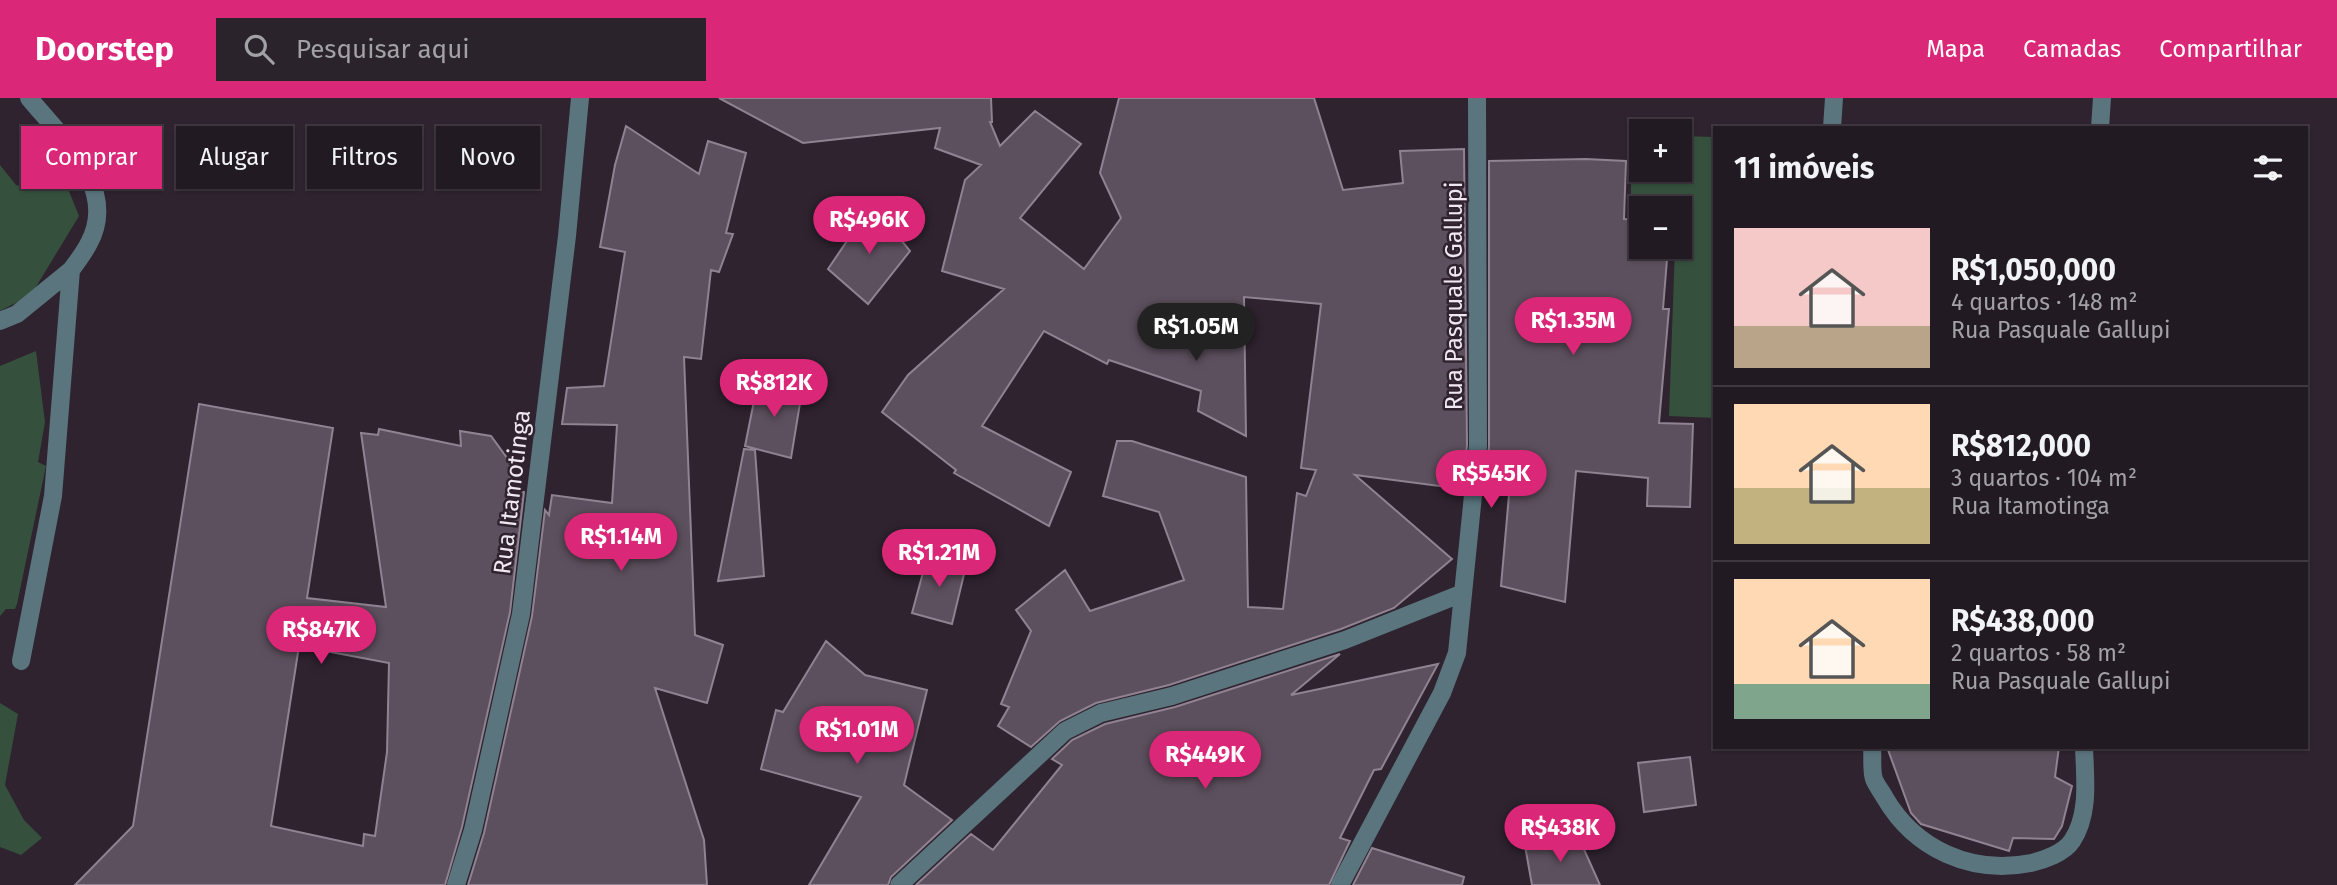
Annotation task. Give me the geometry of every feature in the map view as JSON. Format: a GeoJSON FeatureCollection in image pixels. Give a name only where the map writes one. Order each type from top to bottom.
{"type":"FeatureCollection","features":[{"type":"Feature","properties":{"kind":"street"},"geometry":{"type":"LineString","coordinates":[[0,321],[17,314],[71,270],[90,243],[96,225],[93,183],[80,161],[29,98]]}},
{"type":"Feature","properties":{"kind":"street","name":"Rua Itamotinga"},"geometry":{"type":"LineString","coordinates":[[456,885],[473,830],[521,614],[567,236],[580,98]]}},
{"type":"Feature","properties":{"kind":"street","name":"Rua Pasquale Gallupi"},"geometry":{"type":"LineString","coordinates":[[1340,885],[1442,693],[1457,653],[1478,446],[1477,98]]}},
{"type":"Feature","properties":{"kind":"street"},"geometry":{"type":"LineString","coordinates":[[1832,126],[1834,98]]}},
{"type":"Feature","properties":{"kind":"street"},"geometry":{"type":"LineString","coordinates":[[2100,126],[2102,98]]}},
{"type":"Feature","properties":{"kind":"street"},"geometry":{"type":"LineString","coordinates":[[21,661],[53,496],[71,270]]}},
{"type":"Feature","properties":{"kind":"street"},"geometry":{"type":"LineString","coordinates":[[899,885],[1065,731],[1101,713],[1172,696],[1345,640],[1463,593]]}},
{"type":"Feature","properties":{"kind":"street"},"geometry":{"type":"LineString","coordinates":[[1872,749],[1874,779],[1894,814],[1930,848],[1971,862],[2014,866],[2045,860],[2071,844],[2081,823],[2085,798],[2084,749]]}},
{"type":"Feature","properties":{"kind":"green space"},"geometry":{"type":"Polygon","coordinates":[[[1692,136],[1713,137],[1713,418],[1669,416],[1675,259],[1692,259],[1692,196],[1631,196],[1631,182],[1692,182],[1692,136]]]}},
{"type":"Feature","properties":{"kind":"green space"},"geometry":{"type":"Polygon","coordinates":[[[0,165],[21,189],[68,189],[79,216],[31,295],[0,311],[0,165]]]}},
{"type":"Feature","properties":{"kind":"green space"},"geometry":{"type":"Polygon","coordinates":[[[36,351],[45,422],[38,462],[46,466],[17,604],[15,609],[6,609],[0,616],[0,366],[36,351]]]}},
{"type":"Feature","properties":{"kind":"green space"},"geometry":{"type":"Polygon","coordinates":[[[0,703],[18,714],[5,785],[24,820],[42,838],[21,855],[0,847],[0,703]]]}},
{"type":"Feature","properties":{"kind":"building"},"geometry":{"type":"Polygon","coordinates":[[[719,98],[991,98],[990,122],[1000,146],[1035,111],[1081,144],[1020,218],[1084,269],[1121,218],[1100,173],[1119,98],[1314,98],[1343,190],[1403,183],[1400,151],[1464,149],[1467,445],[1462,489],[1355,475],[1452,559],[1394,608],[1341,629],[1169,685],[1096,703],[1060,721],[1031,747],[998,726],[1009,707],[1001,704],[1031,631],[1016,610],[1065,570],[1090,611],[1184,580],[1159,512],[1103,496],[1117,441],[1132,441],[1246,477],[1248,607],[1283,609],[1297,493],[1306,496],[1316,470],[1301,468],[1321,304],[1244,297],[1246,436],[1198,411],[1201,391],[1109,360],[1107,364],[1044,331],[982,426],[1071,472],[1049,526],[954,473],[956,470],[882,412],[908,375],[1004,289],[942,271],[965,180],[981,165],[935,148],[940,128],[803,143],[719,98]]]}},
{"type":"Feature","properties":{"kind":"building"},"geometry":{"type":"Polygon","coordinates":[[[626,126],[699,174],[708,141],[746,153],[726,233],[733,234],[719,272],[711,270],[701,359],[684,357],[695,635],[723,645],[707,703],[655,688],[704,840],[707,885],[468,885],[484,833],[532,616],[545,510],[549,515],[552,495],[612,503],[617,425],[562,424],[567,388],[604,386],[625,252],[600,247],[615,165],[626,126]]]}},
{"type":"Feature","properties":{"kind":"building"},"geometry":{"type":"Polygon","coordinates":[[[1489,161],[1626,161],[1624,219],[1629,219],[1629,259],[1667,259],[1663,309],[1669,309],[1659,423],[1693,424],[1690,507],[1647,506],[1648,478],[1576,471],[1565,602],[1501,586],[1509,495],[1485,492],[1489,446],[1489,161]]]}},
{"type":"Feature","properties":{"kind":"building"},"geometry":{"type":"Polygon","coordinates":[[[872,204],[910,251],[868,304],[828,269],[872,204]]]}},
{"type":"Feature","properties":{"kind":"building"},"geometry":{"type":"Polygon","coordinates":[[[758,381],[802,391],[791,458],[745,446],[758,381]]]}},
{"type":"Feature","properties":{"kind":"building"},"geometry":{"type":"Polygon","coordinates":[[[199,404],[333,428],[307,598],[386,607],[361,433],[378,435],[379,429],[461,446],[460,431],[491,436],[510,462],[510,490],[524,492],[510,612],[462,827],[445,885],[75,885],[133,826],[199,404]],[[299,646],[271,826],[363,846],[364,834],[375,836],[387,752],[389,663],[299,646]]]}},
{"type":"Feature","properties":{"kind":"building"},"geometry":{"type":"Polygon","coordinates":[[[744,449],[755,450],[764,576],[718,581],[744,449]]]}},
{"type":"Feature","properties":{"kind":"building"},"geometry":{"type":"Polygon","coordinates":[[[928,554],[966,566],[952,624],[912,613],[928,554]]]}},
{"type":"Feature","properties":{"kind":"building"},"geometry":{"type":"Polygon","coordinates":[[[826,641],[865,675],[927,690],[904,785],[952,820],[891,877],[888,885],[809,885],[861,797],[761,769],[776,710],[783,712],[826,641]]]}},
{"type":"Feature","properties":{"kind":"building"},"geometry":{"type":"Polygon","coordinates":[[[1340,654],[1291,695],[1438,664],[1381,769],[1374,770],[1340,838],[1350,841],[1329,885],[916,885],[971,834],[993,850],[1062,765],[1052,759],[1072,740],[1105,724],[1175,707],[1340,654]]]}},
{"type":"Feature","properties":{"kind":"building"},"geometry":{"type":"Polygon","coordinates":[[[1888,749],[2059,749],[2055,777],[2072,786],[2062,826],[2054,839],[2013,838],[2009,851],[1921,824],[1911,813],[1888,749]]]}},
{"type":"Feature","properties":{"kind":"building"},"geometry":{"type":"Polygon","coordinates":[[[1690,757],[1696,805],[1644,812],[1638,763],[1690,757]]]}},
{"type":"Feature","properties":{"kind":"building"},"geometry":{"type":"Polygon","coordinates":[[[1578,836],[1600,885],[1532,885],[1525,846],[1578,836]]]}},
{"type":"Feature","properties":{"kind":"building"},"geometry":{"type":"Polygon","coordinates":[[[1372,848],[1464,877],[1462,885],[1353,885],[1372,848]]]}}]}
